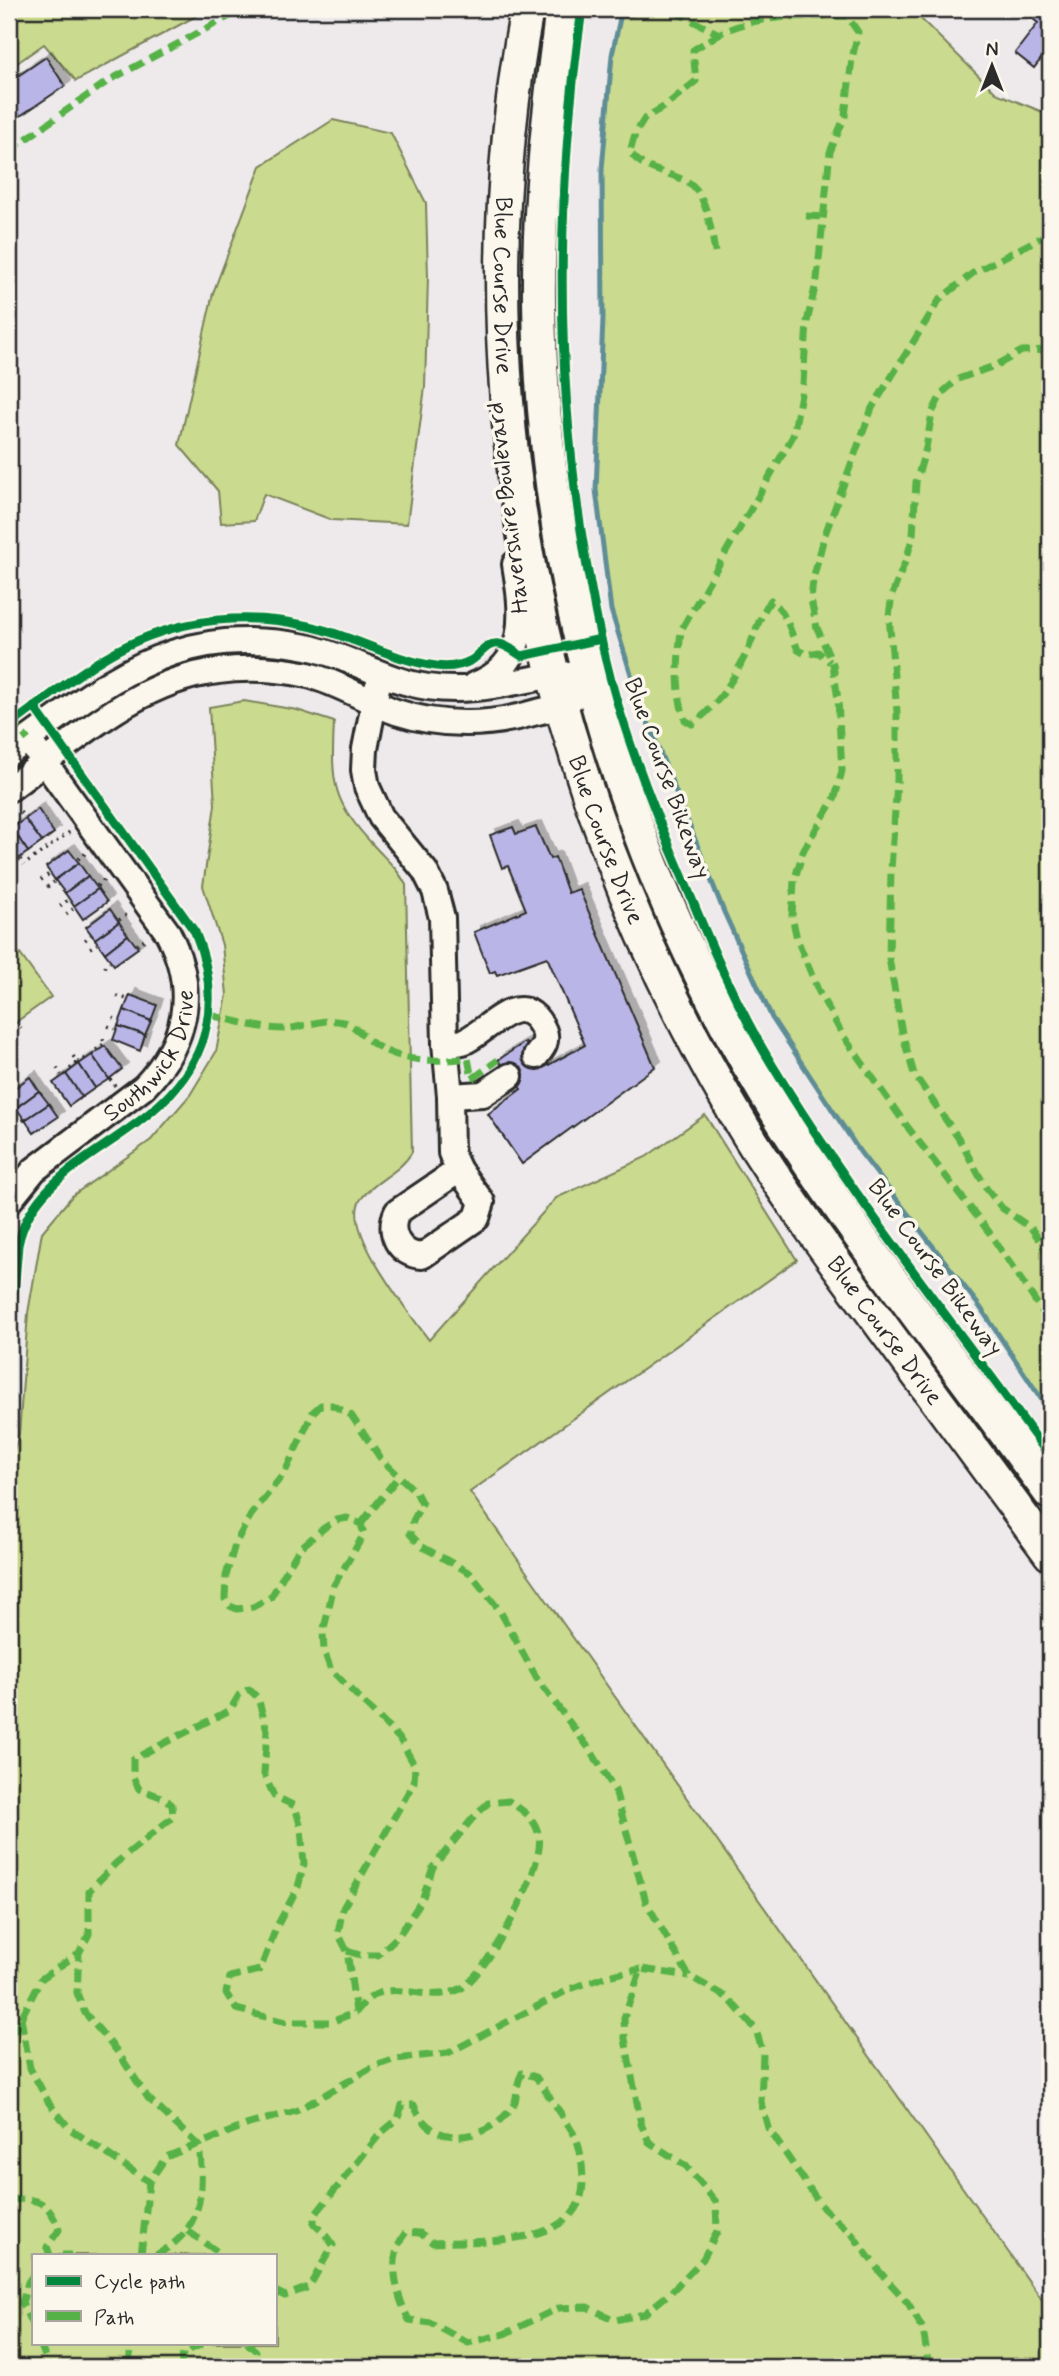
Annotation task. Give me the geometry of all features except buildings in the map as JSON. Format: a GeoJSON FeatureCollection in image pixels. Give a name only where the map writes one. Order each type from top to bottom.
{"type":"FeatureCollection","features":[{"type":"Feature","properties":{"kind":"main road","name":"Blue Course Drive"},"geometry":{"type":"LineString","coordinates":[[527,9],[511,117],[504,213],[504,341],[514,470],[530,571],[557,691],[586,792],[632,914],[657,969],[730,1106],[782,1189],[1050,1554]]}},
{"type":"Feature","properties":{"kind":"main road","name":"Blue Course Drive"},"geometry":{"type":"LineString","coordinates":[[562,9],[546,136],[541,202],[539,301],[546,430],[570,593],[590,681],[620,781],[701,977],[738,1047],[784,1124],[838,1204],[1050,1493]]}},
{"type":"Feature","properties":{"kind":"street","name":"Havershire Boulevard"},"geometry":{"type":"LineString","coordinates":[[460,690],[499,671],[511,656],[521,634],[520,601],[495,422],[491,345],[504,213]]}},
{"type":"Feature","properties":{"kind":"street"},"geometry":{"type":"LineString","coordinates":[[18,746],[92,693],[128,671],[161,656],[207,644],[259,642],[307,647],[402,682],[428,687],[557,691]]}},
{"type":"Feature","properties":{"kind":"street"},"geometry":{"type":"LineString","coordinates":[[9,789],[103,720],[146,693],[190,677],[218,671],[246,669],[307,675],[333,683],[394,711],[419,718],[466,723],[513,718],[557,691],[569,675],[590,681]]}},
{"type":"Feature","properties":{"kind":"street"},"geometry":{"type":"LineString","coordinates":[[379,673],[365,749],[364,770],[367,787],[381,817],[425,871],[435,891],[442,918],[451,1153],[459,1170]]}},
{"type":"Feature","properties":{"kind":"street","name":"Southwick Drive"},"geometry":{"type":"LineString","coordinates":[[9,1201],[34,1170],[144,1087],[159,1071],[173,1049],[186,999],[184,975],[177,951],[167,933],[45,762],[18,746]]}},
{"type":"Feature","properties":{"kind":"street"},"geometry":{"type":"LineString","coordinates":[[445,1043],[465,1042],[502,1014],[514,1010],[526,1012],[538,1021],[545,1035],[545,1045],[536,1056]]}},
{"type":"Feature","properties":{"kind":"street"},"geometry":{"type":"LineString","coordinates":[[450,1096],[482,1094],[510,1076]]}},
{"type":"Feature","properties":{"kind":"path"},"geometry":{"type":"LineString","coordinates":[[20,811],[24,817]]}},
{"type":"Feature","properties":{"kind":"path"},"geometry":{"type":"LineString","coordinates":[[20,859],[26,863],[72,830]]}},
{"type":"Feature","properties":{"kind":"path"},"geometry":{"type":"LineString","coordinates":[[47,840],[51,846]]}},
{"type":"Feature","properties":{"kind":"path"},"geometry":{"type":"LineString","coordinates":[[39,845],[43,851]]}},
{"type":"Feature","properties":{"kind":"path"},"geometry":{"type":"LineString","coordinates":[[78,859],[88,852]]}},
{"type":"Feature","properties":{"kind":"path"},"geometry":{"type":"LineString","coordinates":[[12,864],[16,870]]}},
{"type":"Feature","properties":{"kind":"path"},"geometry":{"type":"LineString","coordinates":[[41,880],[49,874]]}},
{"type":"Feature","properties":{"kind":"path"},"geometry":{"type":"LineString","coordinates":[[97,886],[107,878]]}},
{"type":"Feature","properties":{"kind":"path"},"geometry":{"type":"LineString","coordinates":[[47,887],[54,882]]}},
{"type":"Feature","properties":{"kind":"path"},"geometry":{"type":"LineString","coordinates":[[60,906],[68,900]]}},
{"type":"Feature","properties":{"kind":"path"},"geometry":{"type":"LineString","coordinates":[[66,914],[74,909]]}},
{"type":"Feature","properties":{"kind":"path"},"geometry":{"type":"LineString","coordinates":[[119,920],[131,911]]}},
{"type":"Feature","properties":{"kind":"path"},"geometry":{"type":"LineString","coordinates":[[85,940],[91,935]]}},
{"type":"Feature","properties":{"kind":"path"},"geometry":{"type":"LineString","coordinates":[[137,945],[149,936]]}},
{"type":"Feature","properties":{"kind":"path"},"geometry":{"type":"LineString","coordinates":[[90,948],[97,944]]}},
{"type":"Feature","properties":{"kind":"path"},"geometry":{"type":"LineString","coordinates":[[104,967],[110,962]]}},
{"type":"Feature","properties":{"kind":"path"},"geometry":{"type":"LineString","coordinates":[[117,996],[127,999]]}},
{"type":"Feature","properties":{"kind":"path"},"geometry":{"type":"LineString","coordinates":[[113,1018],[118,1020]]}},
{"type":"Feature","properties":{"kind":"path"},"geometry":{"type":"LineString","coordinates":[[16,1022],[21,1028]]}},
{"type":"Feature","properties":{"kind":"path"},"geometry":{"type":"LineString","coordinates":[[108,1026],[115,1029]]}},
{"type":"Feature","properties":{"kind":"path"},"geometry":{"type":"LineString","coordinates":[[96,1050],[105,1043],[101,1036]]}},
{"type":"Feature","properties":{"kind":"path"},"geometry":{"type":"LineString","coordinates":[[74,1056],[78,1062]]}},
{"type":"Feature","properties":{"kind":"path"},"geometry":{"type":"LineString","coordinates":[[70,1069],[88,1056]]}},
{"type":"Feature","properties":{"kind":"path"},"geometry":{"type":"LineString","coordinates":[[57,1068],[61,1075]]}},
{"type":"Feature","properties":{"kind":"path"},"geometry":{"type":"LineString","coordinates":[[17,1125],[24,1120]]}},
{"type":"Feature","properties":{"kind":"green space"},"geometry":{"type":"Polygon","coordinates":[[[9,9],[209,9],[76,81],[44,44],[13,66],[9,62],[9,9]]]}},
{"type":"Feature","properties":{"kind":"green space"},"geometry":{"type":"Polygon","coordinates":[[[648,9],[914,9],[996,93],[1050,115],[1050,1412],[980,1307],[860,1152],[772,1018],[724,912],[639,700],[611,610],[596,490],[603,318],[602,169],[612,55],[620,17],[632,16],[648,9]]]}},
{"type":"Feature","properties":{"kind":"green space"},"geometry":{"type":"Polygon","coordinates":[[[333,120],[391,133],[426,203],[428,277],[425,387],[407,524],[332,520],[264,494],[254,521],[221,523],[218,491],[179,445],[213,293],[261,166],[333,120]]]}},
{"type":"Feature","properties":{"kind":"green space"},"geometry":{"type":"Polygon","coordinates":[[[244,701],[297,710],[334,722],[334,777],[342,804],[406,885],[412,1152],[401,1166],[367,1192],[361,1199],[357,1212],[360,1230],[380,1271],[429,1340],[556,1198],[646,1157],[705,1115],[797,1260],[470,1492],[1050,2311],[1050,2367],[9,2367],[9,1917],[12,1867],[9,1856],[9,1466],[19,1434],[28,1313],[42,1232],[72,1196],[151,1140],[190,1095],[216,1052],[227,995],[222,945],[203,886],[215,805],[209,707],[244,701]]]}},
{"type":"Feature","properties":{"kind":"green space"},"geometry":{"type":"Polygon","coordinates":[[[15,947],[51,997],[9,1027],[9,952],[15,947]]]}},
{"type":"Feature","properties":{"kind":"waterway"},"geometry":{"type":"LineString","coordinates":[[622,9],[612,55],[602,169],[603,318],[596,490],[611,610],[639,700],[724,912],[772,1018],[860,1152],[980,1307],[1050,1412]]}},
{"type":"Feature","properties":{"kind":"marked path"},"geometry":{"type":"LineString","coordinates":[[9,151],[108,81],[243,9]]}},
{"type":"Feature","properties":{"kind":"marked path"},"geometry":{"type":"LineString","coordinates":[[675,9],[681,15],[719,34],[749,23],[814,16],[847,16],[858,32],[845,116],[830,152],[817,279],[807,322],[803,384],[793,436],[681,630],[678,664],[685,720],[692,724],[702,717],[726,689],[771,600],[784,616],[798,650],[807,655],[818,652],[830,662]]}},
{"type":"Feature","properties":{"kind":"marked path"},"geometry":{"type":"LineString","coordinates":[[715,252],[702,198],[692,185],[643,164],[630,152],[635,134],[645,118],[696,81],[693,50],[719,34]]}},
{"type":"Feature","properties":{"kind":"marked path"},"geometry":{"type":"LineString","coordinates":[[806,216],[824,217]]}},
{"type":"Feature","properties":{"kind":"marked path"},"geometry":{"type":"LineString","coordinates":[[1050,233],[973,273],[940,299],[872,408],[824,537],[813,580],[811,600],[817,628],[833,664],[842,771],[835,797],[804,849],[794,881],[792,916],[797,939],[818,990],[842,1034],[906,1125],[989,1232],[1050,1323]]}},
{"type":"Feature","properties":{"kind":"marked path"},"geometry":{"type":"LineString","coordinates":[[1050,350],[1022,351],[997,365],[958,379],[942,393],[932,413],[916,482],[913,536],[892,595],[889,616],[897,712],[897,781],[889,958],[902,1033],[914,1074],[959,1139],[986,1188],[1002,1208],[1031,1228],[1041,1242],[1047,1255],[1050,1275]]}},
{"type":"Feature","properties":{"kind":"marked path"},"geometry":{"type":"LineString","coordinates":[[11,718],[28,740]]}},
{"type":"Feature","properties":{"kind":"marked path"},"geometry":{"type":"LineString","coordinates":[[209,1015],[275,1029],[328,1021],[343,1022],[356,1028],[374,1044],[396,1055],[420,1060],[468,1058],[472,1079],[498,1060]]}},
{"type":"Feature","properties":{"kind":"marked path"},"geometry":{"type":"LineString","coordinates":[[158,2254],[183,2234],[197,2209],[201,2179],[199,2146],[148,2098],[117,2051],[85,2013],[77,1993],[79,1953],[89,1934],[89,1891],[116,1863],[173,1817],[172,1805],[164,1798],[139,1789],[133,1777],[133,1759],[230,1710],[239,1695],[249,1689],[258,1698],[267,1730],[264,1774],[274,1796],[295,1806],[301,1828],[304,1864],[298,1887],[276,1928],[260,1970],[230,1977],[226,1993],[236,2009],[285,2022],[331,2022],[356,2012],[347,1951],[338,1933],[343,1908],[414,1782],[415,1766],[399,1738],[331,1670],[324,1651],[323,1633],[334,1585],[364,1534],[361,1524],[347,1518],[337,1520],[324,1528],[299,1549],[271,1597],[253,1607],[237,1609],[230,1606],[225,1599],[226,1576],[235,1544],[251,1515],[285,1472],[313,1412],[321,1405],[332,1405],[351,1415],[381,1459],[416,1492],[422,1504],[410,1534],[421,1546],[470,1573],[500,1611],[537,1679],[591,1751],[615,1790],[646,1902],[689,1976],[728,1998],[756,2030],[763,2053],[761,2102],[768,2128],[823,2208],[852,2234],[880,2272],[908,2303],[923,2329],[929,2367]]}},
{"type":"Feature","properties":{"kind":"marked path"},"geometry":{"type":"LineString","coordinates":[[361,1524],[398,1477]]}},
{"type":"Feature","properties":{"kind":"marked path"},"geometry":{"type":"LineString","coordinates":[[347,1951],[360,1955],[378,1955],[399,1935],[422,1900],[433,1867],[488,1803],[509,1801],[532,1819],[539,1836],[539,1851],[533,1871],[512,1919],[471,1980],[460,1989],[449,1993],[381,1992],[367,2000],[356,2012]]}},
{"type":"Feature","properties":{"kind":"marked path"},"geometry":{"type":"LineString","coordinates":[[9,2034],[15,2030],[41,1979],[79,1953]]}},
{"type":"Feature","properties":{"kind":"marked path"},"geometry":{"type":"LineString","coordinates":[[141,2254],[149,2182],[166,2157],[249,2124],[296,2111],[375,2066],[396,2059],[448,2053],[570,1989],[607,1976],[641,1969]]}},
{"type":"Feature","properties":{"kind":"marked path"},"geometry":{"type":"LineString","coordinates":[[276,2292],[285,2296],[309,2287],[333,2245],[314,2224],[314,2216],[380,2134],[398,2119],[402,2105],[414,2105],[423,2120],[434,2130],[447,2135],[477,2133],[504,2117],[514,2104],[522,2073],[536,2077],[575,2136],[583,2172],[579,2201],[568,2218],[550,2229],[527,2236],[477,2242],[433,2243],[420,2233],[406,2232],[396,2252],[395,2276],[400,2299],[409,2320],[431,2323],[468,2343],[504,2334],[559,2308],[587,2307],[615,2320],[644,2314],[670,2293],[703,2259],[717,2232],[716,2202],[686,2166],[649,2142],[641,2124],[625,2039],[624,2018],[641,1969],[689,1976]]}},
{"type":"Feature","properties":{"kind":"marked path"},"geometry":{"type":"LineString","coordinates":[[21,2018],[30,2068],[49,2103],[70,2129],[149,2182]]}},
{"type":"Feature","properties":{"kind":"marked path"},"geometry":{"type":"LineString","coordinates":[[9,2200],[28,2199],[47,2207],[59,2230],[47,2247],[50,2254]]}},
{"type":"Feature","properties":{"kind":"marked path"},"geometry":{"type":"LineString","coordinates":[[188,2231],[221,2254]]}},
{"type":"Feature","properties":{"kind":"marked path"},"geometry":{"type":"LineString","coordinates":[[32,2276],[22,2303],[32,2325]]}},
{"type":"Feature","properties":{"kind":"marked path"},"geometry":{"type":"LineString","coordinates":[[40,2344],[49,2367]]}},
{"type":"Feature","properties":{"kind":"marked path"},"geometry":{"type":"LineString","coordinates":[[129,2367],[131,2344]]}},
{"type":"Feature","properties":{"kind":"marked path"},"geometry":{"type":"LineString","coordinates":[[181,2367],[183,2353],[203,2344]]}},
{"type":"Feature","properties":{"kind":"marked path"},"geometry":{"type":"LineString","coordinates":[[248,2344],[256,2351],[253,2367]]}},
{"type":"Feature","properties":{"kind":"cycle path","name":"Blue Course Bikeway"},"geometry":{"type":"LineString","coordinates":[[582,9],[573,78],[563,216],[564,354],[568,423],[586,561],[605,658],[621,715],[643,779],[705,931],[725,976],[771,1063],[871,1214],[1050,1457]]}},
{"type":"Feature","properties":{"kind":"cycle path"},"geometry":{"type":"LineString","coordinates":[[9,726],[82,672],[113,653],[150,636],[194,623],[263,619],[309,626],[404,659],[446,667],[468,662],[495,644],[505,646],[522,656],[601,639]]}},
{"type":"Feature","properties":{"kind":"cycle path"},"geometry":{"type":"LineString","coordinates":[[9,1352],[18,1245],[30,1213],[51,1187],[77,1165],[165,1100],[188,1071],[204,1036],[209,1010],[207,971],[195,932],[34,707]]}}]}
